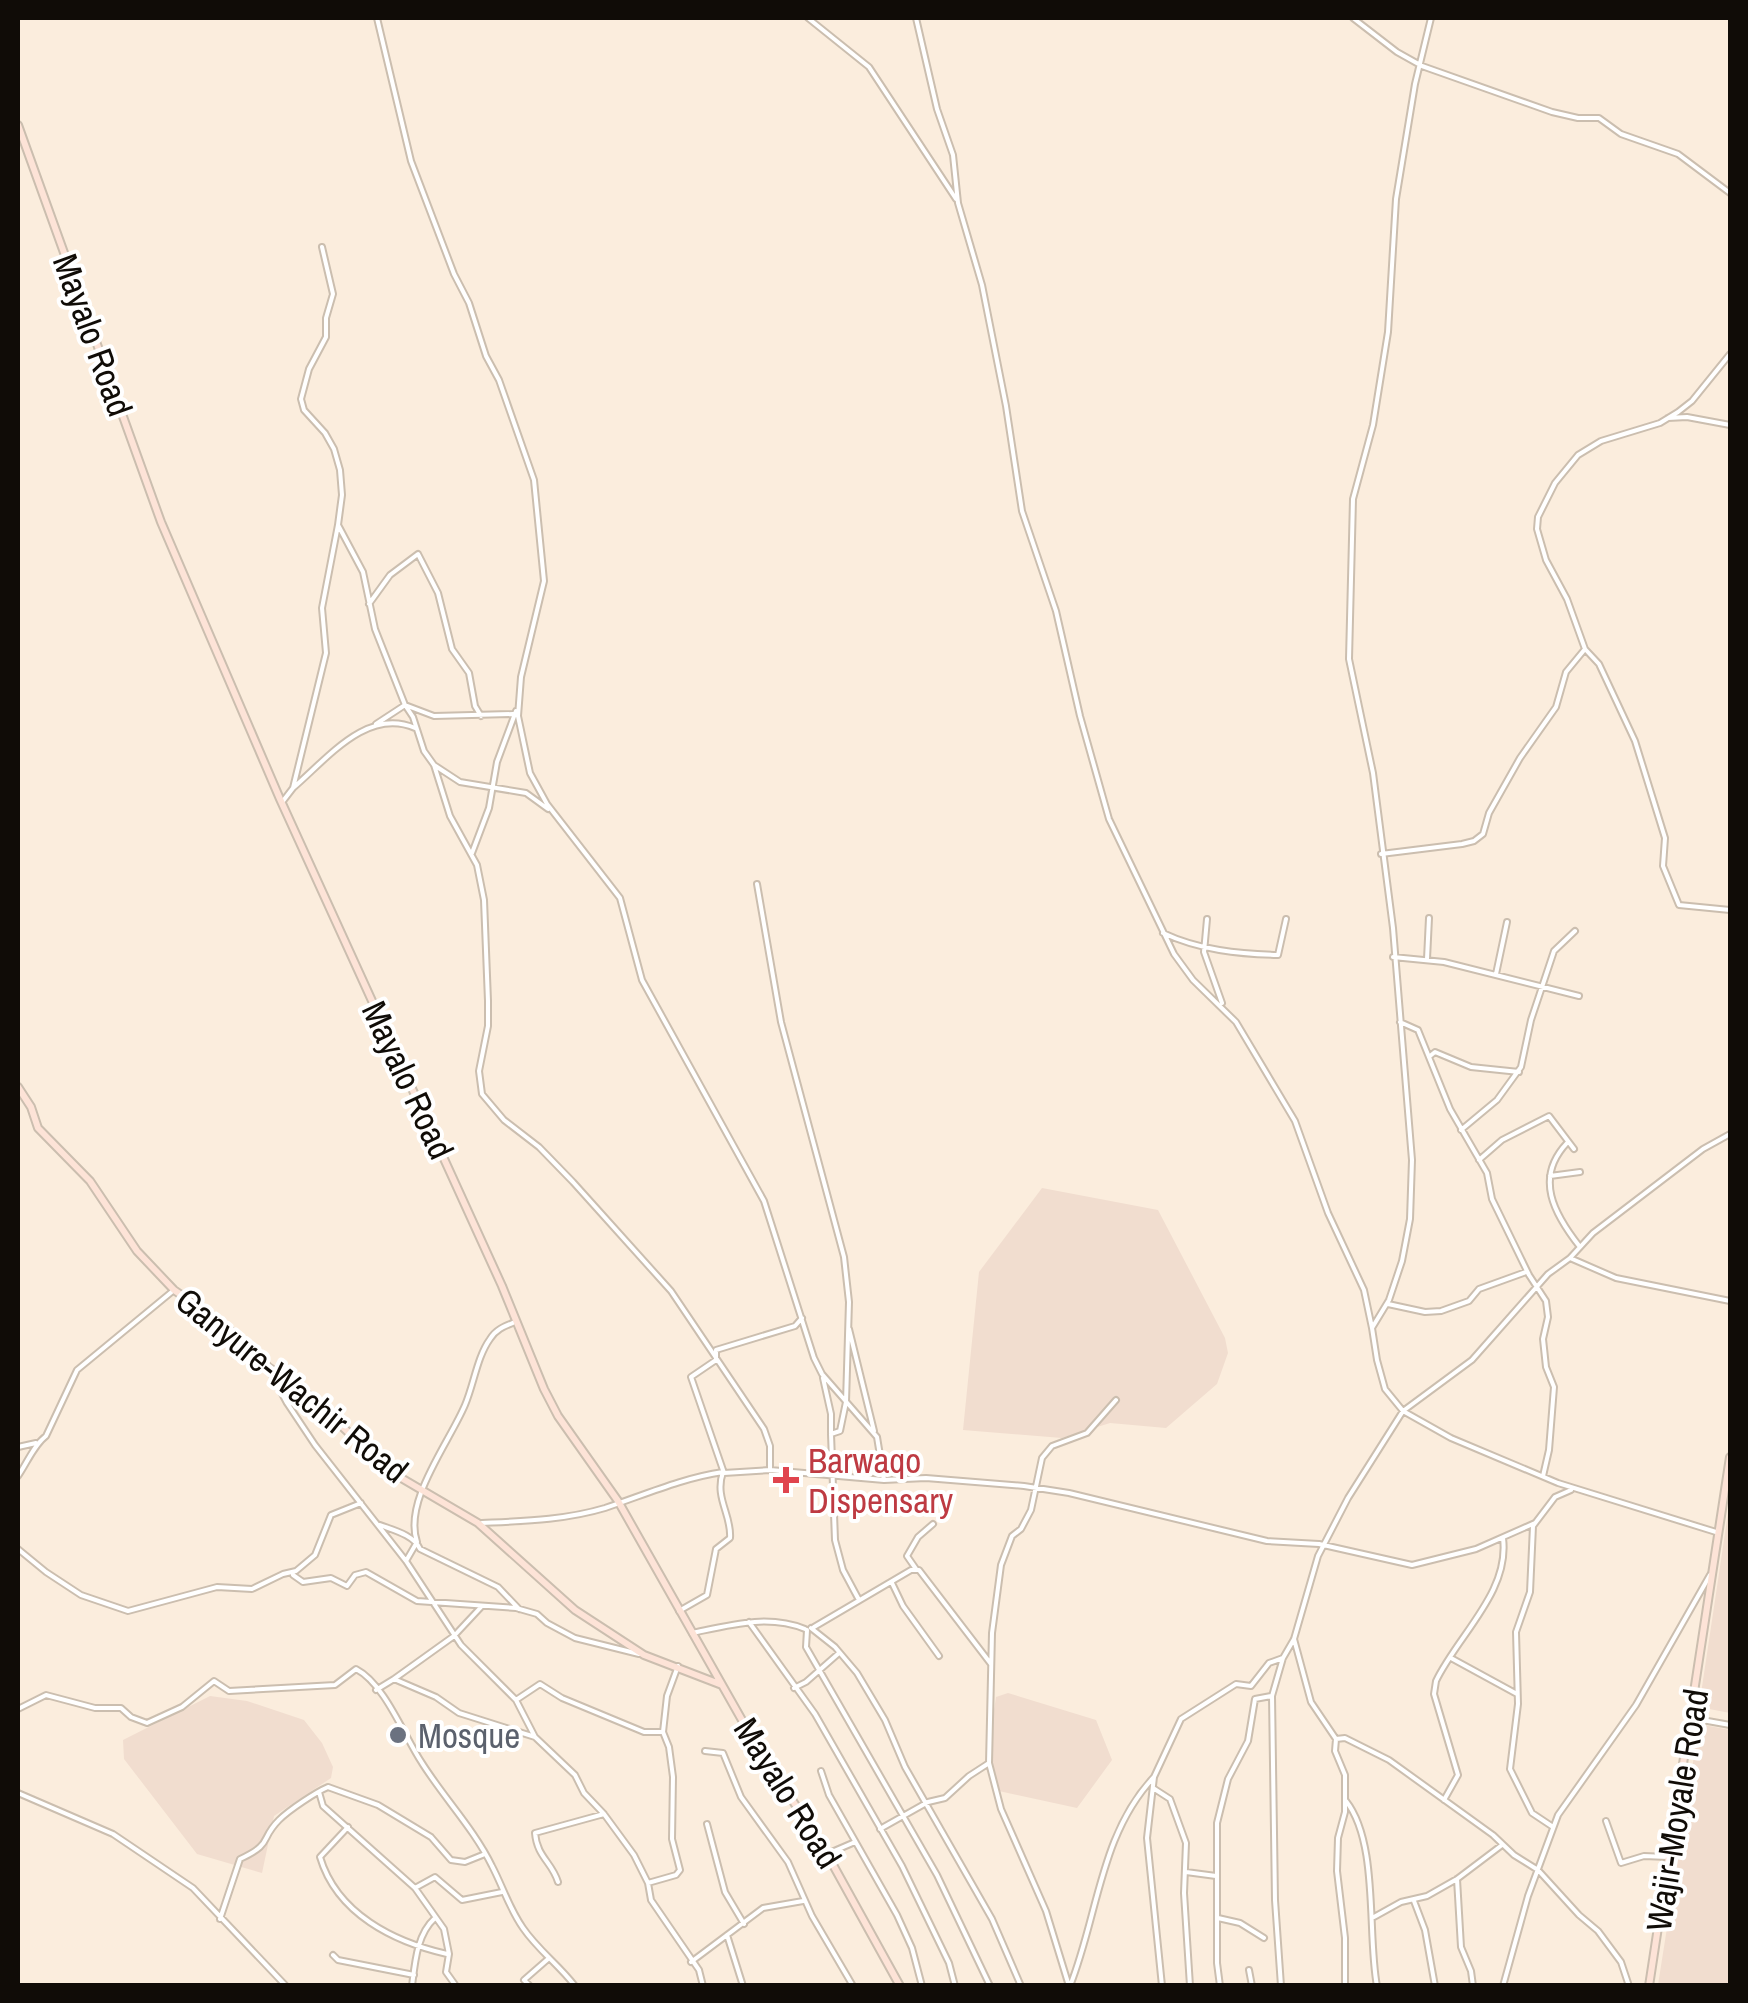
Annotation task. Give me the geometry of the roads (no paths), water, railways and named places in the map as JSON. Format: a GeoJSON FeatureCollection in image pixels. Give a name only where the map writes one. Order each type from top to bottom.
{"type":"FeatureCollection","features":[{"type":"Feature","properties":{"kind":"street"},"geometry":{"type":"LineString","coordinates":[[377,18],[410,161],[469,304],[486,356],[499,380],[534,480],[544,581],[518,706],[520,736],[530,773],[537,790],[620,898],[642,980],[764,1201],[822,1374],[831,1414],[836,1540],[843,1570],[859,1600]]}},
{"type":"Feature","properties":{"kind":"street"},"geometry":{"type":"LineString","coordinates":[[808,18],[876,75],[958,203]]}},
{"type":"Feature","properties":{"kind":"street"},"geometry":{"type":"LineString","coordinates":[[916,18],[952,156],[958,203],[984,297],[1022,511],[1056,611],[1103,802],[1181,966],[1244,1034],[1295,1121],[1328,1213],[1364,1290],[1385,1389],[1402,1411],[1452,1438],[1574,1488],[1721,1534]]}},
{"type":"Feature","properties":{"kind":"street"},"geometry":{"type":"LineString","coordinates":[[1353,18],[1396,52],[1422,66],[1552,112],[1595,117],[1622,134],[1678,154],[1730,193]]}},
{"type":"Feature","properties":{"kind":"street"},"geometry":{"type":"LineString","coordinates":[[1372,1328],[1388,1304],[1405,1246],[1412,1172],[1393,928],[1373,773],[1348,650],[1353,500],[1373,425],[1388,332],[1396,199],[1415,84],[1431,18]]}},
{"type":"Feature","properties":{"kind":"street","name":"Mayalo Road"},"geometry":{"type":"LineString","coordinates":[[18,125],[161,522],[282,802],[558,1416],[618,1501],[691,1633],[827,1854],[900,1986]]}},
{"type":"Feature","properties":{"kind":"street"},"geometry":{"type":"LineString","coordinates":[[293,788],[326,653],[322,608],[342,494],[334,449],[304,410],[301,399],[309,369],[326,338],[326,318],[333,294],[322,247]]}},
{"type":"Feature","properties":{"kind":"street"},"geometry":{"type":"LineString","coordinates":[[1730,354],[1692,401],[1660,422],[1601,441],[1578,455],[1549,492],[1538,517],[1546,560],[1567,600],[1585,649],[1599,664],[1635,741],[1665,838],[1663,866],[1679,906],[1730,910]]}},
{"type":"Feature","properties":{"kind":"street"},"geometry":{"type":"LineString","coordinates":[[1663,418],[1686,417],[1730,425]]}},
{"type":"Feature","properties":{"kind":"street"},"geometry":{"type":"LineString","coordinates":[[338,525],[363,572],[375,629],[424,751],[434,765],[450,816],[472,853],[482,887],[488,1014],[480,1071],[482,1094],[504,1120],[573,1182],[672,1290],[768,1437],[770,1470]]}},
{"type":"Feature","properties":{"kind":"street"},"geometry":{"type":"LineString","coordinates":[[370,604],[390,575],[418,554],[438,593],[452,649],[469,673],[481,716]]}},
{"type":"Feature","properties":{"kind":"street"},"geometry":{"type":"LineString","coordinates":[[1381,854],[1462,844],[1483,834],[1489,813],[1520,758],[1556,707],[1566,672],[1585,649]]}},
{"type":"Feature","properties":{"kind":"street"},"geometry":{"type":"LineString","coordinates":[[404,704],[434,716],[515,714]]}},
{"type":"Feature","properties":{"kind":"street"},"geometry":{"type":"LineString","coordinates":[[282,802],[361,730],[404,704]]}},
{"type":"Feature","properties":{"kind":"street"},"geometry":{"type":"LineString","coordinates":[[472,853],[518,706]]}},
{"type":"Feature","properties":{"kind":"street"},"geometry":{"type":"LineString","coordinates":[[376,724],[417,729]]}},
{"type":"Feature","properties":{"kind":"street"},"geometry":{"type":"LineString","coordinates":[[434,765],[460,782],[526,794],[558,816]]}},
{"type":"Feature","properties":{"kind":"street"},"geometry":{"type":"LineString","coordinates":[[757,884],[785,1040],[844,1258],[849,1302],[846,1402],[840,1430],[831,1434]]}},
{"type":"Feature","properties":{"kind":"street"},"geometry":{"type":"LineString","coordinates":[[1427,959],[1428,918]]}},
{"type":"Feature","properties":{"kind":"street"},"geometry":{"type":"LineString","coordinates":[[1207,919],[1204,947],[1223,1008]]}},
{"type":"Feature","properties":{"kind":"street"},"geometry":{"type":"LineString","coordinates":[[1163,934],[1204,947],[1278,955],[1286,919]]}},
{"type":"Feature","properties":{"kind":"street"},"geometry":{"type":"LineString","coordinates":[[1496,974],[1507,922]]}},
{"type":"Feature","properties":{"kind":"street"},"geometry":{"type":"LineString","coordinates":[[1461,1130],[1498,1100],[1518,1072],[1554,952],[1575,930]]}},
{"type":"Feature","properties":{"kind":"street"},"geometry":{"type":"LineString","coordinates":[[1393,958],[1427,959],[1579,996]]}},
{"type":"Feature","properties":{"kind":"street"},"geometry":{"type":"LineString","coordinates":[[1400,1022],[1418,1030],[1461,1130],[1487,1173],[1492,1199],[1546,1302],[1548,1317],[1543,1339],[1546,1367],[1554,1383],[1543,1476]]}},
{"type":"Feature","properties":{"kind":"street"},"geometry":{"type":"LineString","coordinates":[[1430,1056],[1435,1052],[1471,1067],[1518,1072]]}},
{"type":"Feature","properties":{"kind":"street","name":"Ganyure-Wachir Road"},"geometry":{"type":"LineString","coordinates":[[18,1087],[32,1107],[38,1128],[90,1181],[137,1251],[174,1290],[228,1329],[268,1367],[304,1391],[391,1472],[478,1523],[576,1610],[644,1655],[722,1686]]}},
{"type":"Feature","properties":{"kind":"street"},"geometry":{"type":"LineString","coordinates":[[1480,1160],[1502,1140],[1549,1116],[1574,1149]]}},
{"type":"Feature","properties":{"kind":"street"},"geometry":{"type":"LineString","coordinates":[[1281,1986],[1275,1900],[1272,1696],[1323,1546],[1402,1411],[1472,1360],[1537,1286],[1580,1247],[1648,1190],[1730,1134]]}},
{"type":"Feature","properties":{"kind":"street"},"geometry":{"type":"LineString","coordinates":[[1568,1143],[1552,1159],[1550,1176],[1556,1217],[1580,1247]]}},
{"type":"Feature","properties":{"kind":"street"},"geometry":{"type":"LineString","coordinates":[[1550,1176],[1580,1172]]}},
{"type":"Feature","properties":{"kind":"street"},"geometry":{"type":"LineString","coordinates":[[1570,1258],[1616,1278],[1730,1301]]}},
{"type":"Feature","properties":{"kind":"street"},"geometry":{"type":"LineString","coordinates":[[1388,1304],[1425,1312],[1441,1311],[1469,1301],[1478,1289],[1527,1272]]}},
{"type":"Feature","properties":{"kind":"street"},"geometry":{"type":"LineString","coordinates":[[18,1446],[36,1443],[46,1436],[77,1370],[174,1290]]}},
{"type":"Feature","properties":{"kind":"street"},"geometry":{"type":"LineString","coordinates":[[716,1360],[716,1350],[795,1326],[802,1318]]}},
{"type":"Feature","properties":{"kind":"street"},"geometry":{"type":"LineString","coordinates":[[515,1322],[497,1330],[487,1342],[466,1404],[445,1449],[429,1472],[413,1530],[420,1549],[498,1587],[519,1609]]}},
{"type":"Feature","properties":{"kind":"street"},"geometry":{"type":"LineString","coordinates":[[848,1326],[882,1454],[884,1480]]}},
{"type":"Feature","properties":{"kind":"street"},"geometry":{"type":"LineString","coordinates":[[679,1612],[707,1595],[716,1548],[730,1538],[721,1502],[723,1472],[691,1376],[716,1360]]}},
{"type":"Feature","properties":{"kind":"street"},"geometry":{"type":"LineString","coordinates":[[268,1367],[315,1445],[406,1561],[454,1636],[516,1700],[534,1737],[570,1770],[634,1855],[648,1883],[651,1900],[698,1970],[704,1986]]}},
{"type":"Feature","properties":{"kind":"street"},"geometry":{"type":"LineString","coordinates":[[822,1374],[874,1432]]}},
{"type":"Feature","properties":{"kind":"street"},"geometry":{"type":"LineString","coordinates":[[1070,1986],[1046,1912],[1002,1809],[990,1763],[991,1664],[1001,1566],[1012,1536],[1031,1510],[1042,1458],[1052,1446],[1087,1433],[1116,1400]]}},
{"type":"Feature","properties":{"kind":"street"},"geometry":{"type":"LineString","coordinates":[[18,1476],[32,1457],[36,1443]]}},
{"type":"Feature","properties":{"kind":"street","name":"Wajir-Moyale Road"},"geometry":{"type":"LineString","coordinates":[[1650,1986],[1730,1457]]}},
{"type":"Feature","properties":{"kind":"street"},"geometry":{"type":"LineString","coordinates":[[478,1523],[543,1521],[723,1472],[770,1470],[884,1480],[956,1479],[1069,1492],[1267,1542],[1323,1546],[1412,1565],[1502,1538],[1535,1522],[1555,1497],[1574,1488]]}},
{"type":"Feature","properties":{"kind":"street"},"geometry":{"type":"LineString","coordinates":[[18,1549],[82,1595],[128,1611],[218,1587],[252,1589],[296,1571],[316,1555],[331,1515],[362,1503]]}},
{"type":"Feature","properties":{"kind":"street"},"geometry":{"type":"LineString","coordinates":[[1535,1522],[1530,1592],[1516,1632],[1517,1694],[1510,1770],[1532,1813],[1552,1827]]}},
{"type":"Feature","properties":{"kind":"street"},"geometry":{"type":"LineString","coordinates":[[376,1523],[417,1542]]}},
{"type":"Feature","properties":{"kind":"street"},"geometry":{"type":"LineString","coordinates":[[933,1524],[918,1537],[907,1556],[991,1664]]}},
{"type":"Feature","properties":{"kind":"street"},"geometry":{"type":"LineString","coordinates":[[1444,1800],[1456,1782],[1457,1770],[1434,1694],[1436,1681],[1492,1592],[1504,1558],[1502,1538]]}},
{"type":"Feature","properties":{"kind":"street"},"geometry":{"type":"LineString","coordinates":[[406,1561],[417,1542]]}},
{"type":"Feature","properties":{"kind":"street"},"geometry":{"type":"LineString","coordinates":[[809,1629],[916,1569]]}},
{"type":"Feature","properties":{"kind":"street"},"geometry":{"type":"LineString","coordinates":[[290,1572],[302,1582],[331,1578],[347,1586],[355,1575],[366,1572],[417,1600],[519,1609],[537,1614],[575,1638],[644,1655]]}},
{"type":"Feature","properties":{"kind":"street"},"geometry":{"type":"LineString","coordinates":[[1504,1986],[1512,1945],[1552,1827],[1575,1787],[1636,1705],[1700,1588],[1714,1572]]}},
{"type":"Feature","properties":{"kind":"street"},"geometry":{"type":"LineString","coordinates":[[892,1583],[903,1606],[940,1656]]}},
{"type":"Feature","properties":{"kind":"street"},"geometry":{"type":"LineString","coordinates":[[376,1690],[416,1666],[454,1636],[482,1606]]}},
{"type":"Feature","properties":{"kind":"street"},"geometry":{"type":"LineString","coordinates":[[691,1633],[730,1623],[776,1621],[820,1632],[839,1652],[857,1673],[885,1720],[893,1743],[992,1920],[1021,1986]]}},
{"type":"Feature","properties":{"kind":"street"},"geometry":{"type":"LineString","coordinates":[[749,1622],[815,1714],[908,1877],[956,1986]]}},
{"type":"Feature","properties":{"kind":"street"},"geometry":{"type":"LineString","coordinates":[[809,1629],[806,1647],[958,1915],[990,1986]]}},
{"type":"Feature","properties":{"kind":"street"},"geometry":{"type":"LineString","coordinates":[[1294,1639],[1312,1702],[1336,1738],[1335,1751],[1344,1767],[1346,1801],[1338,1838],[1338,1871],[1345,1986]]}},
{"type":"Feature","properties":{"kind":"street"},"geometry":{"type":"LineString","coordinates":[[794,1688],[821,1671],[839,1652]]}},
{"type":"Feature","properties":{"kind":"street"},"geometry":{"type":"LineString","coordinates":[[1450,1657],[1517,1694]]}},
{"type":"Feature","properties":{"kind":"street"},"geometry":{"type":"LineString","coordinates":[[1251,1686],[1269,1663],[1283,1658]]}},
{"type":"Feature","properties":{"kind":"street"},"geometry":{"type":"LineString","coordinates":[[648,1883],[676,1875],[680,1870],[672,1839],[673,1777],[663,1732],[666,1696],[678,1666]]}},
{"type":"Feature","properties":{"kind":"street"},"geometry":{"type":"LineString","coordinates":[[18,1710],[46,1696],[95,1708],[121,1708],[146,1723],[182,1708],[214,1681],[228,1691],[335,1684],[356,1669],[366,1674],[406,1732],[419,1760],[485,1854],[526,1933],[575,1986]]}},
{"type":"Feature","properties":{"kind":"street"},"geometry":{"type":"LineString","coordinates":[[394,1678],[459,1713],[534,1737]]}},
{"type":"Feature","properties":{"kind":"street"},"geometry":{"type":"LineString","coordinates":[[516,1700],[540,1684],[574,1704],[644,1732],[663,1732]]}},
{"type":"Feature","properties":{"kind":"street"},"geometry":{"type":"LineString","coordinates":[[1162,1986],[1147,1838],[1154,1777],[1181,1719],[1236,1684],[1251,1686]]}},
{"type":"Feature","properties":{"kind":"street"},"geometry":{"type":"LineString","coordinates":[[1220,1986],[1216,1962],[1216,1876],[1220,1814],[1228,1779],[1248,1741],[1255,1699],[1251,1686]]}},
{"type":"Feature","properties":{"kind":"street"},"geometry":{"type":"LineString","coordinates":[[1255,1699],[1272,1696]]}},
{"type":"Feature","properties":{"kind":"street"},"geometry":{"type":"LineString","coordinates":[[1691,1718],[1730,1725]]}},
{"type":"Feature","properties":{"kind":"street"},"geometry":{"type":"LineString","coordinates":[[1336,1738],[1345,1738],[1389,1760],[1538,1870],[1579,1916],[1598,1930],[1621,1962],[1629,1986]]}},
{"type":"Feature","properties":{"kind":"street"},"geometry":{"type":"LineString","coordinates":[[705,1751],[724,1753],[741,1797],[788,1862],[804,1901],[853,1986]]}},
{"type":"Feature","properties":{"kind":"street"},"geometry":{"type":"LineString","coordinates":[[880,1829],[928,1802],[945,1798],[968,1776],[990,1763]]}},
{"type":"Feature","properties":{"kind":"street"},"geometry":{"type":"LineString","coordinates":[[821,1771],[829,1795],[904,1928],[922,1986]]}},
{"type":"Feature","properties":{"kind":"street"},"geometry":{"type":"LineString","coordinates":[[1070,1986],[1123,1819],[1154,1777]]}},
{"type":"Feature","properties":{"kind":"street"},"geometry":{"type":"LineString","coordinates":[[220,1918],[240,1859],[266,1844],[276,1822],[319,1792],[332,1788],[350,1798],[378,1805],[430,1837],[451,1860],[465,1862],[485,1854]]}},
{"type":"Feature","properties":{"kind":"street"},"geometry":{"type":"LineString","coordinates":[[1152,1788],[1172,1802],[1186,1843],[1190,1986]]}},
{"type":"Feature","properties":{"kind":"street"},"geometry":{"type":"LineString","coordinates":[[18,1792],[112,1834],[192,1888],[286,1986]]}},
{"type":"Feature","properties":{"kind":"street"},"geometry":{"type":"LineString","coordinates":[[319,1792],[323,1806],[415,1888],[444,1929],[449,1954],[446,1972],[456,1986]]}},
{"type":"Feature","properties":{"kind":"street"},"geometry":{"type":"LineString","coordinates":[[1346,1801],[1360,1822],[1374,1917],[1372,1958],[1376,1986]]}},
{"type":"Feature","properties":{"kind":"street"},"geometry":{"type":"LineString","coordinates":[[558,1882],[540,1855],[534,1834],[604,1814]]}},
{"type":"Feature","properties":{"kind":"street"},"geometry":{"type":"LineString","coordinates":[[1606,1821],[1622,1862],[1644,1856],[1668,1857]]}},
{"type":"Feature","properties":{"kind":"street"},"geometry":{"type":"LineString","coordinates":[[707,1824],[725,1892],[744,1924]]}},
{"type":"Feature","properties":{"kind":"street"},"geometry":{"type":"LineString","coordinates":[[348,1827],[321,1854],[324,1870],[368,1923],[394,1938],[449,1954]]}},
{"type":"Feature","properties":{"kind":"street"},"geometry":{"type":"LineString","coordinates":[[827,1854],[855,1842]]}},
{"type":"Feature","properties":{"kind":"street"},"geometry":{"type":"LineString","coordinates":[[1374,1917],[1457,1879],[1502,1846]]}},
{"type":"Feature","properties":{"kind":"street"},"geometry":{"type":"LineString","coordinates":[[1186,1872],[1216,1876]]}},
{"type":"Feature","properties":{"kind":"street"},"geometry":{"type":"LineString","coordinates":[[415,1888],[435,1878],[462,1900],[502,1892]]}},
{"type":"Feature","properties":{"kind":"street"},"geometry":{"type":"LineString","coordinates":[[1457,1879],[1461,1947],[1474,1986]]}},
{"type":"Feature","properties":{"kind":"street"},"geometry":{"type":"LineString","coordinates":[[691,1962],[763,1908],[804,1901]]}},
{"type":"Feature","properties":{"kind":"street"},"geometry":{"type":"LineString","coordinates":[[1414,1901],[1426,1930],[1436,1986]]}},
{"type":"Feature","properties":{"kind":"street"},"geometry":{"type":"LineString","coordinates":[[412,1986],[420,1944],[428,1925],[436,1918]]}},
{"type":"Feature","properties":{"kind":"street"},"geometry":{"type":"LineString","coordinates":[[1218,1918],[1240,1924],[1264,1938]]}},
{"type":"Feature","properties":{"kind":"street"},"geometry":{"type":"LineString","coordinates":[[727,1935],[742,1986]]}},
{"type":"Feature","properties":{"kind":"street"},"geometry":{"type":"LineString","coordinates":[[332,1954],[338,1960],[414,1975]]}},
{"type":"Feature","properties":{"kind":"street"},"geometry":{"type":"LineString","coordinates":[[530,1986],[524,1980],[548,1959]]}},
{"type":"Feature","properties":{"kind":"street"},"geometry":{"type":"LineString","coordinates":[[1249,1970],[1252,1986]]}},
{"type":"Feature","properties":{"kind":"place","name":"Barwaqo Dispensary"},"geometry":{"type":"Point","coordinates":[786,1480]}},
{"type":"Feature","properties":{"kind":"place","name":"Mosque"},"geometry":{"type":"Point","coordinates":[398,1735]}}]}
